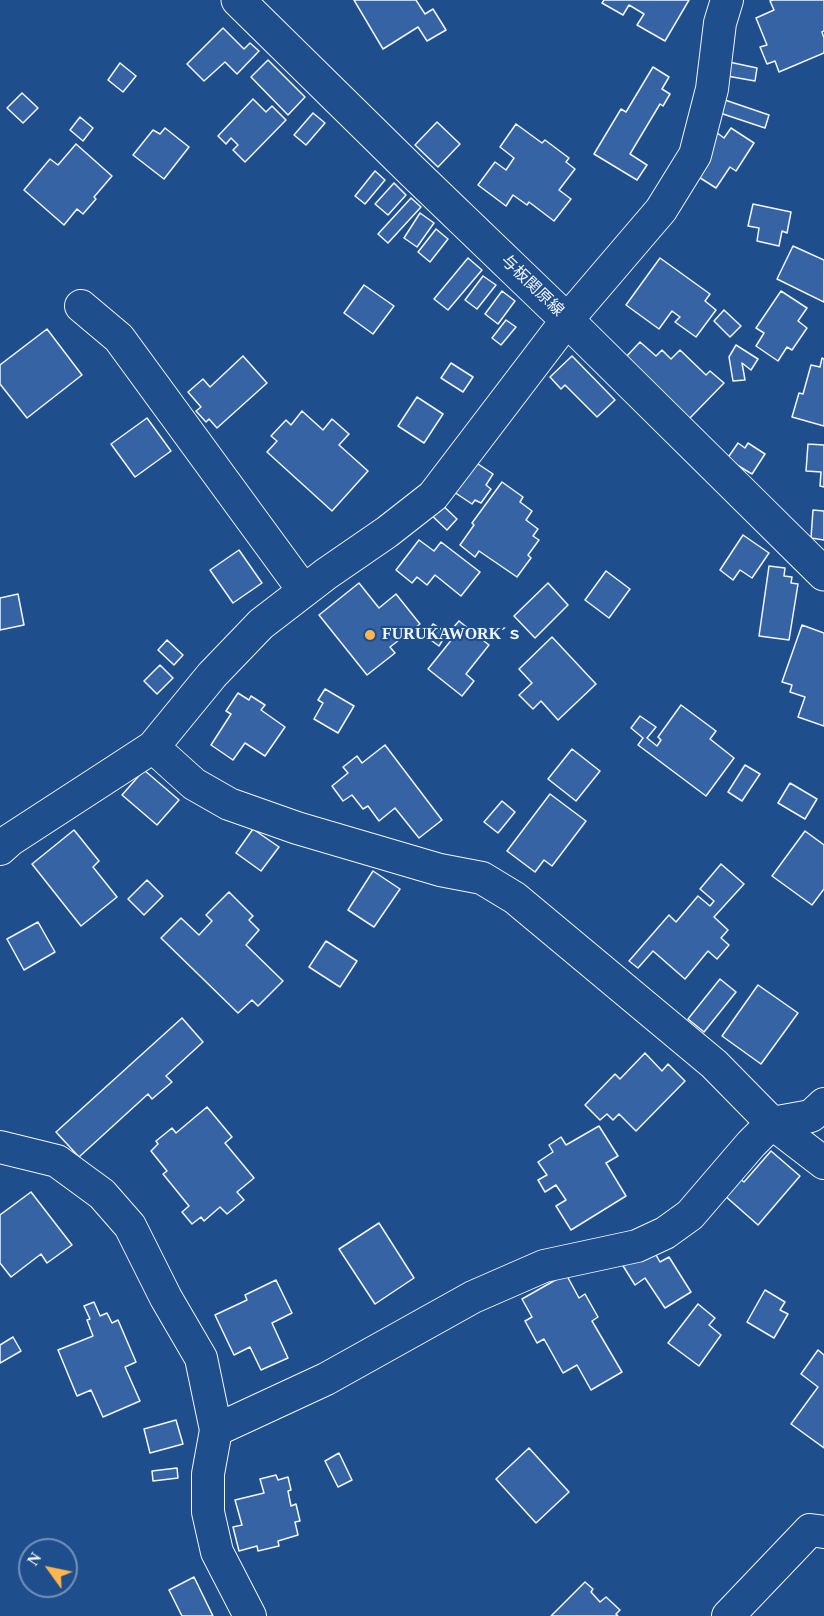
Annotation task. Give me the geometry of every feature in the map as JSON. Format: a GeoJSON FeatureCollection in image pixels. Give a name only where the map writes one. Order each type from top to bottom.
{"type":"FeatureCollection","features":[{"type":"Feature","properties":{"kind":"main road","name":"与板関原線"},"geometry":{"type":"LineString","coordinates":[[238,0],[824,574]]}},
{"type":"Feature","properties":{"kind":"street"},"geometry":{"type":"LineString","coordinates":[[0,849],[10,840],[153,747],[212,675],[261,624],[433,496],[567,320],[661,210],[695,155],[712,89],[720,23],[727,0]]}},
{"type":"Feature","properties":{"kind":"street"},"geometry":{"type":"LineString","coordinates":[[81,306],[119,338],[304,591]]}},
{"type":"Feature","properties":{"kind":"street"},"geometry":{"type":"LineString","coordinates":[[153,747],[194,784],[229,804],[297,828],[440,870],[482,878],[515,898],[714,1064],[772,1123],[824,1163]]}},
{"type":"Feature","properties":{"kind":"street"},"geometry":{"type":"LineString","coordinates":[[216,1430],[326,1379],[473,1297],[544,1266],[637,1246],[665,1233],[690,1215],[772,1123],[811,1116],[824,1104]]}},
{"type":"Feature","properties":{"kind":"street"},"geometry":{"type":"LineString","coordinates":[[0,1146],[57,1161],[102,1194],[130,1226],[166,1298],[201,1358],[216,1430],[208,1474],[208,1512],[217,1552],[250,1616]]}},
{"type":"Feature","properties":{"kind":"street"},"geometry":{"type":"LineString","coordinates":[[728,1616],[810,1530],[824,1532]]}},
{"type":"Feature","properties":{"kind":"building"},"geometry":{"type":"Polygon","coordinates":[[[354,0],[416,0],[425,14],[433,9],[446,30],[427,41],[418,27],[383,49],[354,0]]]}},
{"type":"Feature","properties":{"kind":"building"},"geometry":{"type":"Polygon","coordinates":[[[604,0],[689,0],[665,41],[637,25],[644,14],[629,5],[623,15],[602,3],[604,0]]]}},
{"type":"Feature","properties":{"kind":"building"},"geometry":{"type":"Polygon","coordinates":[[[824,0],[824,31],[822,32],[824,53],[779,72],[775,61],[767,64],[760,47],[767,45],[756,18],[774,10],[770,1],[824,0]]]}},
{"type":"Feature","properties":{"kind":"building"},"geometry":{"type":"Polygon","coordinates":[[[223,28],[244,49],[250,43],[259,51],[237,74],[225,62],[204,81],[187,64],[223,28]]]}},
{"type":"Feature","properties":{"kind":"building"},"geometry":{"type":"Polygon","coordinates":[[[268,60],[305,97],[288,115],[251,77],[268,60]]]}},
{"type":"Feature","properties":{"kind":"building"},"geometry":{"type":"Polygon","coordinates":[[[729,62],[757,68],[755,81],[727,76],[729,62]]]}},
{"type":"Feature","properties":{"kind":"building"},"geometry":{"type":"Polygon","coordinates":[[[120,63],[136,76],[123,92],[108,80],[120,63]]]}},
{"type":"Feature","properties":{"kind":"building"},"geometry":{"type":"Polygon","coordinates":[[[653,67],[669,77],[662,89],[670,94],[663,106],[660,104],[630,154],[647,165],[637,180],[594,154],[621,109],[626,112],[653,67]]]}},
{"type":"Feature","properties":{"kind":"building"},"geometry":{"type":"Polygon","coordinates":[[[22,93],[38,108],[23,123],[7,108],[22,93]]]}},
{"type":"Feature","properties":{"kind":"building"},"geometry":{"type":"Polygon","coordinates":[[[253,99],[266,112],[272,106],[286,120],[245,162],[233,150],[238,145],[231,138],[226,144],[218,136],[253,99]]]}},
{"type":"Feature","properties":{"kind":"building"},"geometry":{"type":"Polygon","coordinates":[[[725,100],[769,115],[765,128],[720,113],[725,100]]]}},
{"type":"Feature","properties":{"kind":"building"},"geometry":{"type":"Polygon","coordinates":[[[313,113],[325,123],[306,145],[294,135],[313,113]]]}},
{"type":"Feature","properties":{"kind":"building"},"geometry":{"type":"Polygon","coordinates":[[[80,117],[93,128],[83,141],[70,130],[80,117]]]}},
{"type":"Feature","properties":{"kind":"building"},"geometry":{"type":"Polygon","coordinates":[[[437,122],[460,144],[438,167],[415,145],[437,122]]]}},
{"type":"Feature","properties":{"kind":"building"},"geometry":{"type":"Polygon","coordinates":[[[516,124],[542,143],[545,140],[569,158],[566,162],[575,169],[559,190],[571,199],[554,221],[529,202],[527,205],[513,195],[506,206],[478,185],[495,162],[506,170],[514,158],[500,147],[516,124]]]}},
{"type":"Feature","properties":{"kind":"building"},"geometry":{"type":"Polygon","coordinates":[[[165,128],[189,147],[164,179],[133,155],[153,130],[160,134],[165,128]]]}},
{"type":"Feature","properties":{"kind":"building"},"geometry":{"type":"Polygon","coordinates":[[[731,128],[754,143],[736,171],[730,167],[716,188],[691,172],[716,132],[724,138],[731,128]]]}},
{"type":"Feature","properties":{"kind":"building"},"geometry":{"type":"Polygon","coordinates":[[[76,144],[112,176],[83,214],[77,209],[64,225],[24,190],[50,159],[58,165],[76,144]]]}},
{"type":"Feature","properties":{"kind":"building"},"geometry":{"type":"Polygon","coordinates":[[[375,171],[385,180],[365,204],[355,196],[375,171]]]}},
{"type":"Feature","properties":{"kind":"building"},"geometry":{"type":"Polygon","coordinates":[[[394,183],[406,195],[388,215],[375,204],[394,183]]]}},
{"type":"Feature","properties":{"kind":"building"},"geometry":{"type":"Polygon","coordinates":[[[411,198],[421,207],[388,243],[378,234],[411,198]]]}},
{"type":"Feature","properties":{"kind":"building"},"geometry":{"type":"Polygon","coordinates":[[[753,204],[791,212],[787,233],[782,231],[779,246],[757,241],[759,228],[748,226],[753,204]]]}},
{"type":"Feature","properties":{"kind":"building"},"geometry":{"type":"Polygon","coordinates":[[[420,213],[434,223],[417,247],[404,238],[420,213]]]}},
{"type":"Feature","properties":{"kind":"building"},"geometry":{"type":"Polygon","coordinates":[[[436,229],[448,239],[430,262],[418,252],[436,229]]]}},
{"type":"Feature","properties":{"kind":"building"},"geometry":{"type":"Polygon","coordinates":[[[793,246],[824,260],[824,302],[777,279],[793,246]]]}},
{"type":"Feature","properties":{"kind":"building"},"geometry":{"type":"Polygon","coordinates":[[[468,258],[482,270],[448,310],[434,299],[468,258]]]}},
{"type":"Feature","properties":{"kind":"building"},"geometry":{"type":"Polygon","coordinates":[[[660,258],[710,294],[705,301],[716,310],[696,337],[675,322],[680,317],[672,311],[659,329],[626,305],[660,258]]]}},
{"type":"Feature","properties":{"kind":"building"},"geometry":{"type":"Polygon","coordinates":[[[483,276],[496,285],[477,309],[465,300],[483,276]]]}},
{"type":"Feature","properties":{"kind":"building"},"geometry":{"type":"Polygon","coordinates":[[[364,285],[394,306],[373,334],[344,313],[364,285]]]}},
{"type":"Feature","properties":{"kind":"building"},"geometry":{"type":"Polygon","coordinates":[[[502,291],[515,301],[498,324],[485,314],[502,291]]]}},
{"type":"Feature","properties":{"kind":"building"},"geometry":{"type":"Polygon","coordinates":[[[781,291],[807,308],[798,321],[807,328],[792,350],[787,347],[778,361],[756,346],[764,333],[756,328],[781,291]]]}},
{"type":"Feature","properties":{"kind":"building"},"geometry":{"type":"Polygon","coordinates":[[[724,310],[741,326],[730,337],[714,321],[724,310]]]}},
{"type":"Feature","properties":{"kind":"building"},"geometry":{"type":"Polygon","coordinates":[[[506,320],[516,327],[501,345],[492,338],[506,320]]]}},
{"type":"Feature","properties":{"kind":"building"},"geometry":{"type":"Polygon","coordinates":[[[47,329],[82,375],[27,418],[0,384],[0,365],[47,329]]]}},
{"type":"Feature","properties":{"kind":"building"},"geometry":{"type":"Polygon","coordinates":[[[640,342],[656,356],[662,350],[671,359],[680,350],[706,375],[710,371],[724,383],[689,419],[625,358],[640,342]]]}},
{"type":"Feature","properties":{"kind":"building"},"geometry":{"type":"Polygon","coordinates":[[[736,345],[758,359],[751,370],[742,363],[745,380],[733,381],[729,357],[736,345]]]}},
{"type":"Feature","properties":{"kind":"building"},"geometry":{"type":"Polygon","coordinates":[[[243,356],[267,383],[217,428],[209,419],[206,422],[196,411],[201,407],[188,392],[203,379],[210,387],[243,356]]]}},
{"type":"Feature","properties":{"kind":"building"},"geometry":{"type":"Polygon","coordinates":[[[572,356],[615,400],[597,417],[565,385],[561,389],[550,377],[572,356]]]}},
{"type":"Feature","properties":{"kind":"building"},"geometry":{"type":"Polygon","coordinates":[[[822,358],[824,359],[824,426],[792,417],[799,393],[803,394],[811,365],[820,367],[822,358]]]}},
{"type":"Feature","properties":{"kind":"building"},"geometry":{"type":"Polygon","coordinates":[[[451,363],[473,377],[463,392],[441,378],[451,363]]]}},
{"type":"Feature","properties":{"kind":"building"},"geometry":{"type":"Polygon","coordinates":[[[417,397],[443,414],[424,443],[398,426],[417,397]]]}},
{"type":"Feature","properties":{"kind":"building"},"geometry":{"type":"Polygon","coordinates":[[[302,411],[323,430],[332,419],[349,434],[339,445],[368,471],[332,511],[267,452],[277,441],[271,436],[286,420],[291,425],[302,411]]]}},
{"type":"Feature","properties":{"kind":"building"},"geometry":{"type":"Polygon","coordinates":[[[147,418],[171,451],[135,477],[111,444],[147,418]]]}},
{"type":"Feature","properties":{"kind":"building"},"geometry":{"type":"Polygon","coordinates":[[[738,443],[745,448],[748,443],[765,454],[752,474],[727,459],[738,443]]]}},
{"type":"Feature","properties":{"kind":"building"},"geometry":{"type":"Polygon","coordinates":[[[808,444],[824,445],[824,487],[820,486],[821,472],[806,471],[808,444]]]}},
{"type":"Feature","properties":{"kind":"building"},"geometry":{"type":"Polygon","coordinates":[[[469,458],[493,474],[486,485],[491,489],[481,503],[475,500],[472,504],[448,488],[469,458]]]}},
{"type":"Feature","properties":{"kind":"building"},"geometry":{"type":"Polygon","coordinates":[[[502,482],[523,497],[520,502],[532,511],[526,520],[538,529],[533,536],[539,540],[528,555],[531,558],[517,577],[479,551],[475,557],[460,545],[474,525],[472,523],[502,482]]]}},
{"type":"Feature","properties":{"kind":"building"},"geometry":{"type":"Polygon","coordinates":[[[437,500],[457,519],[447,530],[427,511],[437,500]]]}},
{"type":"Feature","properties":{"kind":"building"},"geometry":{"type":"Polygon","coordinates":[[[813,510],[824,511],[824,540],[811,538],[813,510]]]}},
{"type":"Feature","properties":{"kind":"building"},"geometry":{"type":"Polygon","coordinates":[[[743,535],[769,553],[752,578],[740,570],[733,580],[720,570],[743,535]]]}},
{"type":"Feature","properties":{"kind":"building"},"geometry":{"type":"Polygon","coordinates":[[[419,540],[434,551],[441,542],[480,572],[461,596],[435,575],[427,585],[417,577],[412,583],[396,570],[419,540]]]}},
{"type":"Feature","properties":{"kind":"building"},"geometry":{"type":"Polygon","coordinates":[[[239,550],[262,583],[233,603],[210,570],[239,550]]]}},
{"type":"Feature","properties":{"kind":"building"},"geometry":{"type":"Polygon","coordinates":[[[769,566],[785,568],[784,576],[792,577],[791,583],[798,584],[789,640],[759,636],[769,566]]]}},
{"type":"Feature","properties":{"kind":"building"},"geometry":{"type":"Polygon","coordinates":[[[606,571],[630,589],[609,618],[585,600],[606,571]]]}},
{"type":"Feature","properties":{"kind":"building","name":"FURUKAWORK´ｓ"},"geometry":{"type":"Polygon","coordinates":[[[359,583],[379,608],[396,594],[420,624],[390,647],[395,653],[367,675],[319,615],[359,583]]]}},
{"type":"Feature","properties":{"kind":"building"},"geometry":{"type":"Polygon","coordinates":[[[548,583],[568,605],[535,638],[514,616],[548,583]]]}},
{"type":"Feature","properties":{"kind":"building"},"geometry":{"type":"Polygon","coordinates":[[[18,594],[24,625],[0,630],[0,598],[18,594]]]}},
{"type":"Feature","properties":{"kind":"building"},"geometry":{"type":"Polygon","coordinates":[[[459,621],[489,645],[466,674],[474,681],[462,696],[428,669],[457,633],[452,629],[459,621]]]}},
{"type":"Feature","properties":{"kind":"building"},"geometry":{"type":"Polygon","coordinates":[[[433,624],[447,633],[439,646],[425,636],[433,624]]]}},
{"type":"Feature","properties":{"kind":"building"},"geometry":{"type":"Polygon","coordinates":[[[802,625],[824,633],[824,726],[798,717],[805,697],[790,692],[792,685],[782,682],[802,625]]]}},
{"type":"Feature","properties":{"kind":"building"},"geometry":{"type":"Polygon","coordinates":[[[552,637],[596,684],[558,720],[541,701],[533,709],[519,695],[532,683],[519,669],[552,637]]]}},
{"type":"Feature","properties":{"kind":"building"},"geometry":{"type":"Polygon","coordinates":[[[167,640],[183,655],[174,665],[158,650],[167,640]]]}},
{"type":"Feature","properties":{"kind":"building"},"geometry":{"type":"Polygon","coordinates":[[[160,665],[173,678],[157,694],[144,681],[160,665]]]}},
{"type":"Feature","properties":{"kind":"building"},"geometry":{"type":"Polygon","coordinates":[[[325,689],[354,706],[338,733],[314,719],[323,703],[318,700],[325,689]]]}},
{"type":"Feature","properties":{"kind":"building"},"geometry":{"type":"Polygon","coordinates":[[[238,693],[249,700],[251,696],[265,705],[261,710],[285,727],[265,756],[245,743],[233,760],[211,745],[231,714],[226,711],[238,693]]]}},
{"type":"Feature","properties":{"kind":"building"},"geometry":{"type":"Polygon","coordinates":[[[681,705],[716,731],[710,739],[734,758],[706,796],[638,745],[643,738],[631,728],[640,716],[656,727],[647,738],[657,746],[661,740],[658,737],[681,705]]]}},
{"type":"Feature","properties":{"kind":"building"},"geometry":{"type":"Polygon","coordinates":[[[385,745],[442,820],[419,838],[395,808],[379,821],[368,806],[363,809],[352,795],[343,801],[332,786],[348,773],[343,767],[357,756],[362,763],[385,745]]]}},
{"type":"Feature","properties":{"kind":"building"},"geometry":{"type":"Polygon","coordinates":[[[572,749],[600,771],[576,801],[548,779],[572,749]]]}},
{"type":"Feature","properties":{"kind":"building"},"geometry":{"type":"Polygon","coordinates":[[[745,765],[760,774],[742,801],[728,792],[745,765]]]}},
{"type":"Feature","properties":{"kind":"building"},"geometry":{"type":"Polygon","coordinates":[[[144,770],[179,800],[157,825],[122,795],[144,770]]]}},
{"type":"Feature","properties":{"kind":"building"},"geometry":{"type":"Polygon","coordinates":[[[790,783],[817,799],[805,819],[778,803],[790,783]]]}},
{"type":"Feature","properties":{"kind":"building"},"geometry":{"type":"Polygon","coordinates":[[[550,794],[586,821],[552,866],[544,860],[535,872],[507,851],[550,794]]]}},
{"type":"Feature","properties":{"kind":"building"},"geometry":{"type":"Polygon","coordinates":[[[502,801],[515,812],[498,833],[484,822],[502,801]]]}},
{"type":"Feature","properties":{"kind":"building"},"geometry":{"type":"Polygon","coordinates":[[[253,829],[279,847],[261,871],[236,853],[253,829]]]}},
{"type":"Feature","properties":{"kind":"building"},"geometry":{"type":"Polygon","coordinates":[[[74,830],[99,861],[93,867],[117,897],[81,926],[32,864],[74,830]]]}},
{"type":"Feature","properties":{"kind":"building"},"geometry":{"type":"Polygon","coordinates":[[[805,831],[824,845],[824,889],[812,905],[772,876],[805,831]]]}},
{"type":"Feature","properties":{"kind":"building"},"geometry":{"type":"Polygon","coordinates":[[[721,864],[744,884],[714,917],[728,930],[721,938],[729,945],[717,959],[708,951],[685,979],[653,951],[638,968],[629,961],[669,915],[676,922],[698,896],[710,906],[714,901],[700,889],[721,864]]]}},
{"type":"Feature","properties":{"kind":"building"},"geometry":{"type":"Polygon","coordinates":[[[373,871],[400,889],[374,927],[348,910],[373,871]]]}},
{"type":"Feature","properties":{"kind":"building"},"geometry":{"type":"Polygon","coordinates":[[[147,880],[163,896],[144,915],[128,899],[147,880]]]}},
{"type":"Feature","properties":{"kind":"building"},"geometry":{"type":"Polygon","coordinates":[[[229,892],[253,916],[249,920],[259,930],[246,945],[283,981],[258,1006],[252,1000],[238,1013],[161,938],[181,918],[199,935],[212,921],[206,915],[229,892]]]}},
{"type":"Feature","properties":{"kind":"building"},"geometry":{"type":"Polygon","coordinates":[[[38,922],[55,952],[24,970],[7,939],[38,922]]]}},
{"type":"Feature","properties":{"kind":"building"},"geometry":{"type":"Polygon","coordinates":[[[326,941],[357,961],[340,987],[309,967],[326,941]]]}},
{"type":"Feature","properties":{"kind":"building"},"geometry":{"type":"Polygon","coordinates":[[[720,979],[736,992],[704,1032],[688,1019],[720,979]]]}},
{"type":"Feature","properties":{"kind":"building"},"geometry":{"type":"Polygon","coordinates":[[[758,985],[798,1013],[761,1064],[722,1036],[758,985]]]}},
{"type":"Feature","properties":{"kind":"building"},"geometry":{"type":"Polygon","coordinates":[[[182,1018],[203,1042],[166,1076],[172,1082],[152,1099],[148,1094],[79,1157],[56,1132],[182,1018]]]}},
{"type":"Feature","properties":{"kind":"building"},"geometry":{"type":"Polygon","coordinates":[[[645,1053],[662,1071],[668,1064],[685,1081],[636,1131],[619,1114],[613,1120],[607,1114],[600,1120],[585,1105],[615,1074],[620,1079],[645,1053]]]}},
{"type":"Feature","properties":{"kind":"building"},"geometry":{"type":"Polygon","coordinates":[[[207,1107],[232,1137],[225,1143],[254,1178],[237,1192],[244,1200],[227,1214],[220,1207],[204,1221],[201,1217],[192,1224],[182,1212],[189,1206],[163,1174],[167,1171],[151,1151],[158,1144],[156,1141],[172,1128],[176,1133],[207,1107]]]}},
{"type":"Feature","properties":{"kind":"building"},"geometry":{"type":"Polygon","coordinates":[[[599,1126],[618,1156],[606,1163],[626,1196],[571,1230],[556,1206],[566,1200],[556,1185],[545,1192],[538,1180],[547,1175],[538,1162],[553,1152],[549,1145],[561,1137],[566,1145],[599,1126]]]}},
{"type":"Feature","properties":{"kind":"building"},"geometry":{"type":"Polygon","coordinates":[[[771,1151],[800,1176],[758,1225],[724,1195],[739,1178],[744,1182],[771,1151]]]}},
{"type":"Feature","properties":{"kind":"building"},"geometry":{"type":"Polygon","coordinates":[[[31,1192],[72,1245],[47,1263],[41,1254],[11,1277],[0,1263],[0,1215],[31,1192]]]}},
{"type":"Feature","properties":{"kind":"building"},"geometry":{"type":"Polygon","coordinates":[[[379,1223],[414,1278],[375,1304],[339,1249],[379,1223]]]}},
{"type":"Feature","properties":{"kind":"building"},"geometry":{"type":"Polygon","coordinates":[[[652,1248],[660,1262],[669,1257],[691,1292],[665,1308],[645,1278],[635,1285],[620,1261],[652,1248]]]}},
{"type":"Feature","properties":{"kind":"building"},"geometry":{"type":"Polygon","coordinates":[[[566,1274],[579,1298],[585,1294],[598,1317],[592,1321],[622,1372],[591,1390],[577,1365],[563,1373],[544,1339],[537,1343],[525,1321],[532,1317],[522,1299],[566,1274]]]}},
{"type":"Feature","properties":{"kind":"building"},"geometry":{"type":"Polygon","coordinates":[[[276,1280],[292,1313],[272,1323],[288,1358],[261,1370],[250,1347],[234,1355],[215,1315],[247,1300],[245,1295],[276,1280]]]}},
{"type":"Feature","properties":{"kind":"building"},"geometry":{"type":"Polygon","coordinates":[[[765,1290],[785,1302],[780,1310],[788,1314],[774,1338],[747,1322],[765,1290]]]}},
{"type":"Feature","properties":{"kind":"building"},"geometry":{"type":"Polygon","coordinates":[[[94,1302],[100,1316],[107,1313],[112,1323],[118,1320],[136,1362],[125,1367],[140,1401],[103,1417],[91,1390],[77,1396],[58,1350],[93,1336],[87,1320],[90,1319],[84,1306],[94,1302]]]}},
{"type":"Feature","properties":{"kind":"building"},"geometry":{"type":"Polygon","coordinates":[[[698,1304],[715,1318],[709,1325],[721,1335],[699,1366],[668,1343],[698,1304]]]}},
{"type":"Feature","properties":{"kind":"building"},"geometry":{"type":"Polygon","coordinates":[[[13,1337],[21,1351],[0,1363],[0,1345],[13,1337]]]}},
{"type":"Feature","properties":{"kind":"building"},"geometry":{"type":"Polygon","coordinates":[[[818,1350],[824,1355],[824,1448],[791,1424],[818,1387],[801,1374],[818,1350]]]}},
{"type":"Feature","properties":{"kind":"building"},"geometry":{"type":"Polygon","coordinates":[[[176,1420],[183,1444],[150,1453],[144,1429],[176,1420]]]}},
{"type":"Feature","properties":{"kind":"building"},"geometry":{"type":"Polygon","coordinates":[[[529,1448],[569,1492],[536,1523],[496,1479],[529,1448]]]}},
{"type":"Feature","properties":{"kind":"building"},"geometry":{"type":"Polygon","coordinates":[[[339,1453],[352,1480],[338,1487],[325,1461],[339,1453]]]}},
{"type":"Feature","properties":{"kind":"building"},"geometry":{"type":"Polygon","coordinates":[[[177,1468],[178,1478],[153,1481],[152,1471],[177,1468]]]}},
{"type":"Feature","properties":{"kind":"building"},"geometry":{"type":"Polygon","coordinates":[[[276,1475],[278,1480],[288,1477],[291,1506],[296,1504],[300,1521],[295,1522],[298,1535],[278,1541],[279,1546],[258,1551],[257,1546],[239,1551],[233,1527],[242,1525],[235,1500],[264,1493],[260,1479],[276,1475]]]}},
{"type":"Feature","properties":{"kind":"building"},"geometry":{"type":"Polygon","coordinates":[[[194,1577],[213,1616],[182,1616],[169,1590],[194,1577]]]}},
{"type":"Feature","properties":{"kind":"building"},"geometry":{"type":"Polygon","coordinates":[[[585,1582],[593,1589],[591,1592],[600,1602],[606,1597],[620,1610],[616,1614],[618,1616],[551,1616],[585,1582]]]}},
{"type":"Feature","properties":{"kind":"place","name":"FURUKAWORK´ｓ"},"geometry":{"type":"Point","coordinates":[370,635]}}]}
